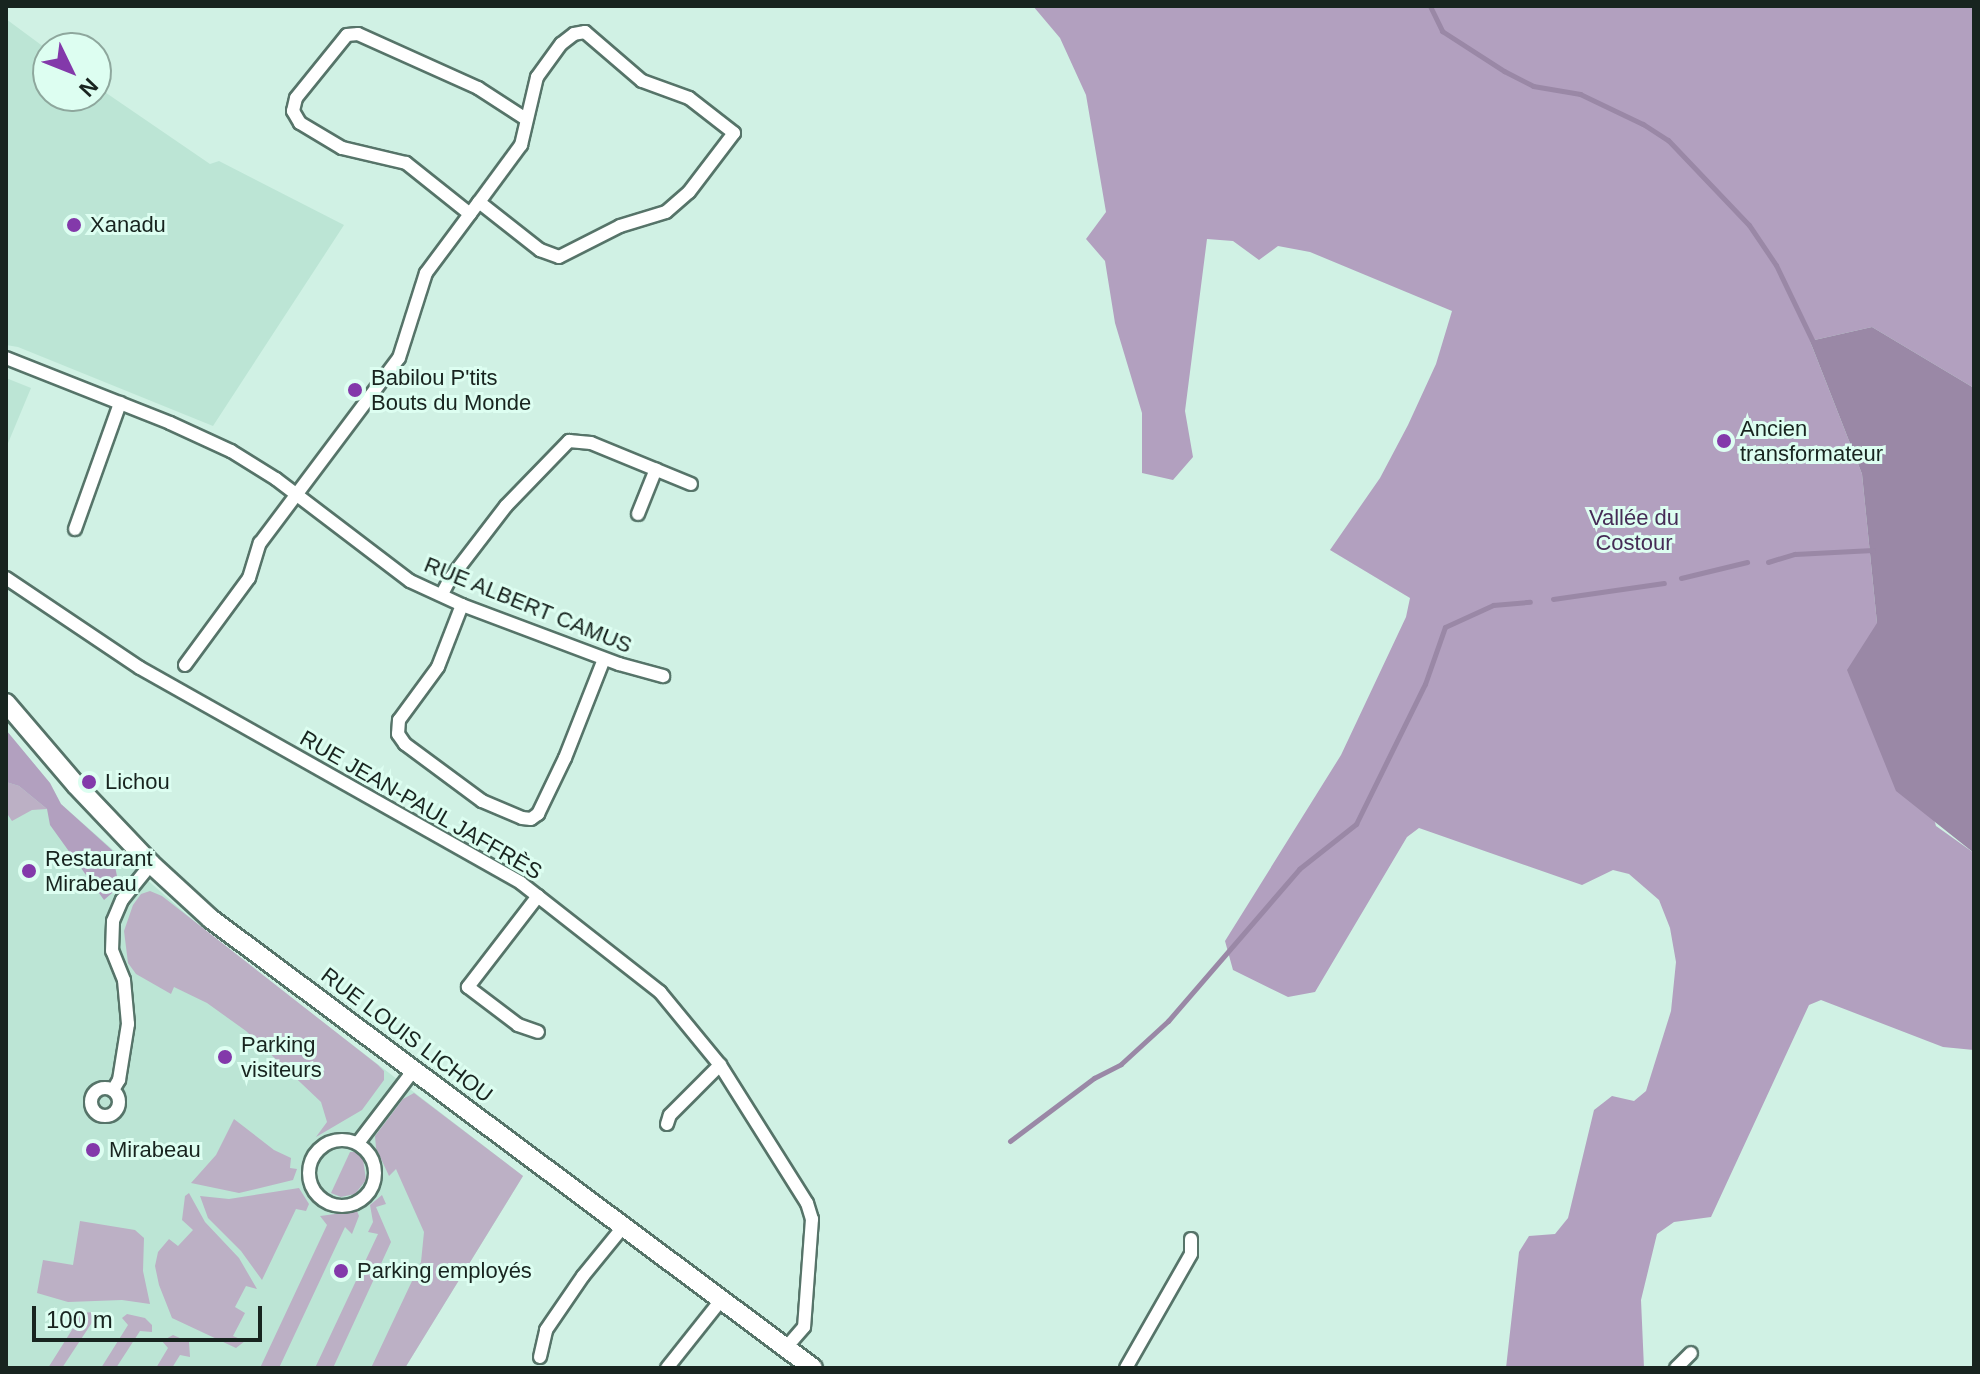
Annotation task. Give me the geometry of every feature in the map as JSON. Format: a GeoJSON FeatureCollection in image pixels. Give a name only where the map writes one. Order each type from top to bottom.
{"type":"FeatureCollection","features":[{"type":"Feature","properties":{"kind":"main road","name":"RUE LOUIS LICHOU"},"geometry":{"type":"LineString","coordinates":[[6,703],[76,785],[151,864],[211,919],[813,1368]]}},
{"type":"Feature","properties":{"kind":"street"},"geometry":{"type":"LineString","coordinates":[[185,665],[249,578],[260,543],[399,358],[426,273],[521,145],[537,77],[561,44],[574,34],[585,32],[642,81],[689,98],[734,133],[689,192],[666,212],[620,226],[559,257],[540,250],[479,202]]}},
{"type":"Feature","properties":{"kind":"street"},"geometry":{"type":"LineString","coordinates":[[470,214],[406,163],[342,148],[300,123],[293,111],[296,98],[347,35],[358,34],[478,88],[526,119]]}},
{"type":"Feature","properties":{"kind":"street","name":"RUE ALBERT CAMUS"},"geometry":{"type":"LineString","coordinates":[[6,358],[231,451],[296,494],[410,581],[462,605],[604,659],[663,676]]}},
{"type":"Feature","properties":{"kind":"street"},"geometry":{"type":"LineString","coordinates":[[75,529],[120,403]]}},
{"type":"Feature","properties":{"kind":"street"},"geometry":{"type":"LineString","coordinates":[[442,594],[506,506],[569,441],[591,443],[691,484]]}},
{"type":"Feature","properties":{"kind":"street"},"geometry":{"type":"LineString","coordinates":[[638,514],[656,469]]}},
{"type":"Feature","properties":{"kind":"street","name":"RUE JEAN-PAUL JAFFRÈS"},"geometry":{"type":"LineString","coordinates":[[6,578],[140,668],[538,896],[660,992],[720,1065],[807,1203],[812,1219],[804,1327],[786,1348]]}},
{"type":"Feature","properties":{"kind":"street"},"geometry":{"type":"LineString","coordinates":[[462,605],[438,667],[399,720],[398,734],[405,744],[482,801],[522,818],[531,819],[538,814],[565,758],[604,659]]}},
{"type":"Feature","properties":{"kind":"street"},"geometry":{"type":"LineString","coordinates":[[113,1090],[119,1080],[128,1024],[124,980],[112,951],[113,921],[122,900],[151,864]]}},
{"type":"Feature","properties":{"kind":"street"},"geometry":{"type":"LineString","coordinates":[[538,896],[468,987],[518,1025],[538,1032]]}},
{"type":"Feature","properties":{"kind":"street"},"geometry":{"type":"LineString","coordinates":[[667,1124],[670,1115],[720,1065]]}},
{"type":"Feature","properties":{"kind":"street"},"geometry":{"type":"LineString","coordinates":[[358,1143],[413,1071]]}},
{"type":"Feature","properties":{"kind":"street"},"geometry":{"type":"LineString","coordinates":[[348,1139],[358,1143],[366,1149],[375,1167],[372,1188],[356,1203],[346,1206],[327,1203],[310,1182],[311,1159],[326,1143],[348,1139]]}},
{"type":"Feature","properties":{"kind":"street"},"geometry":{"type":"LineString","coordinates":[[540,1357],[546,1330],[583,1276],[623,1227]]}},
{"type":"Feature","properties":{"kind":"street"},"geometry":{"type":"LineString","coordinates":[[1126,1368],[1191,1254],[1191,1239]]}},
{"type":"Feature","properties":{"kind":"street"},"geometry":{"type":"LineString","coordinates":[[667,1368],[721,1300]]}},
{"type":"Feature","properties":{"kind":"street"},"geometry":{"type":"LineString","coordinates":[[1676,1368],[1691,1353]]}},
{"type":"Feature","properties":{"kind":"shaded area"},"geometry":{"type":"Polygon","coordinates":[[[6,19],[32,38],[32,112],[112,112],[112,97],[210,164],[219,161],[344,225],[213,426],[18,347],[6,345],[6,19]]]}},
{"type":"Feature","properties":{"kind":"shaded area"},"geometry":{"type":"Polygon","coordinates":[[[1872,327],[1974,388],[1974,853],[1896,791],[1847,670],[1877,623],[1862,474],[1810,341],[1872,327]]]}},
{"type":"Feature","properties":{"kind":"shaded area"},"geometry":{"type":"Polygon","coordinates":[[[6,378],[31,388],[6,448],[6,378]]]}},
{"type":"Feature","properties":{"kind":"shaded area"},"geometry":{"type":"Polygon","coordinates":[[[6,730],[50,783],[61,804],[211,936],[523,1176],[405,1368],[6,1368],[6,730]]]}},
{"type":"Feature","properties":{"kind":"shaded area"},"geometry":{"type":"Polygon","coordinates":[[[6,782],[19,786],[47,809],[32,810],[12,821],[6,812],[6,782]]]}},
{"type":"Feature","properties":{"kind":"shaded area"},"geometry":{"type":"Polygon","coordinates":[[[150,891],[162,896],[384,1071],[384,1080],[362,1110],[316,1137],[327,1122],[321,1102],[246,1031],[207,1003],[174,987],[171,994],[136,974],[128,963],[124,931],[133,905],[141,894],[150,891]]]}},
{"type":"Feature","properties":{"kind":"shaded area"},"geometry":{"type":"Polygon","coordinates":[[[414,1093],[523,1176],[405,1368],[371,1368],[421,1262],[424,1232],[396,1169],[389,1176],[376,1148],[375,1136],[403,1099],[414,1093]]]}},
{"type":"Feature","properties":{"kind":"shaded area"},"geometry":{"type":"Polygon","coordinates":[[[234,1119],[274,1150],[291,1158],[290,1168],[297,1169],[293,1180],[239,1193],[191,1183],[216,1155],[234,1119]]]}},
{"type":"Feature","properties":{"kind":"shaded area"},"geometry":{"type":"Polygon","coordinates":[[[350,1152],[357,1152],[363,1159],[366,1180],[355,1194],[341,1197],[331,1193],[350,1152]]]}},
{"type":"Feature","properties":{"kind":"shaded area"},"geometry":{"type":"Polygon","coordinates":[[[299,1188],[309,1204],[306,1211],[296,1209],[262,1280],[241,1251],[208,1218],[200,1196],[229,1199],[299,1188]]]}},
{"type":"Feature","properties":{"kind":"shaded area"},"geometry":{"type":"Polygon","coordinates":[[[189,1193],[205,1222],[239,1258],[257,1289],[246,1286],[235,1307],[245,1313],[233,1336],[245,1341],[236,1348],[172,1318],[159,1285],[155,1266],[158,1252],[169,1239],[178,1246],[193,1230],[182,1220],[185,1196],[189,1193]]]}},
{"type":"Feature","properties":{"kind":"shaded area"},"geometry":{"type":"Polygon","coordinates":[[[382,1195],[386,1204],[376,1207],[391,1242],[333,1368],[315,1368],[378,1234],[368,1232],[373,1222],[370,1205],[382,1195]]]}},
{"type":"Feature","properties":{"kind":"shaded area"},"geometry":{"type":"Polygon","coordinates":[[[357,1211],[359,1216],[352,1234],[345,1227],[279,1368],[260,1368],[327,1225],[320,1216],[357,1211]]]}},
{"type":"Feature","properties":{"kind":"shaded area"},"geometry":{"type":"Polygon","coordinates":[[[80,1221],[135,1230],[144,1238],[143,1271],[150,1304],[122,1300],[68,1302],[37,1293],[43,1260],[73,1265],[80,1221]]]}},
{"type":"Feature","properties":{"kind":"shaded area"},"geometry":{"type":"Polygon","coordinates":[[[97,1312],[104,1320],[95,1318],[62,1368],[48,1368],[75,1325],[69,1318],[77,1313],[97,1312]]]}},
{"type":"Feature","properties":{"kind":"shaded area"},"geometry":{"type":"Polygon","coordinates":[[[127,1314],[145,1318],[152,1325],[152,1332],[140,1331],[116,1368],[101,1368],[128,1325],[122,1318],[127,1314]]]}},
{"type":"Feature","properties":{"kind":"shaded area"},"geometry":{"type":"Polygon","coordinates":[[[173,1335],[189,1342],[190,1357],[180,1355],[172,1368],[156,1368],[168,1348],[162,1341],[173,1335]]]}},
{"type":"Feature","properties":{"kind":"green space","name":"Vallée du Costour"},"geometry":{"type":"Polygon","coordinates":[[[1033,6],[1974,6],[1974,388],[1872,327],[1810,341],[1862,474],[1877,623],[1936,826],[1974,853],[1974,1050],[1943,1047],[1821,1000],[1809,1005],[1711,1217],[1674,1222],[1657,1234],[1641,1300],[1644,1368],[1506,1368],[1519,1252],[1529,1236],[1555,1234],[1568,1218],[1594,1110],[1612,1096],[1634,1101],[1646,1091],[1671,1011],[1676,962],[1670,928],[1659,900],[1629,874],[1613,870],[1582,885],[1419,828],[1407,837],[1315,992],[1288,997],[1233,970],[1225,941],[1341,755],[1406,617],[1410,598],[1330,550],[1380,478],[1408,425],[1436,364],[1452,311],[1310,252],[1278,246],[1259,260],[1233,241],[1207,239],[1185,411],[1193,457],[1173,480],[1142,473],[1142,413],[1115,323],[1105,261],[1086,239],[1106,212],[1086,95],[1060,38],[1033,6]]]}},
{"type":"Feature","properties":{"kind":"green space"},"geometry":{"type":"Polygon","coordinates":[[[6,730],[50,783],[61,804],[112,850],[119,887],[104,900],[50,825],[47,809],[19,786],[6,782],[6,730]]]}},
{"type":"Feature","properties":{"kind":"waterway"},"geometry":{"type":"LineString","coordinates":[[1430,6],[1442,31],[1504,71],[1533,86],[1580,94],[1643,124],[1668,140],[1749,225],[1776,265],[1814,344]]}},
{"type":"Feature","properties":{"kind":"waterway"},"geometry":{"type":"LineString","coordinates":[[1768,562],[1795,554],[1873,550]]}},
{"type":"Feature","properties":{"kind":"waterway"},"geometry":{"type":"LineString","coordinates":[[1681,578],[1747,562]]}},
{"type":"Feature","properties":{"kind":"waterway"},"geometry":{"type":"LineString","coordinates":[[1553,599],[1664,583]]}},
{"type":"Feature","properties":{"kind":"waterway"},"geometry":{"type":"LineString","coordinates":[[1010,1141],[1094,1078],[1121,1064],[1168,1021],[1299,869],[1356,824],[1425,684],[1445,627],[1493,605],[1530,602]]}},
{"type":"Feature","properties":{"kind":"place","name":"Xanadu"},"geometry":{"type":"Point","coordinates":[74,225]}},
{"type":"Feature","properties":{"kind":"place","name":"Babilou P'tits Bouts du Monde"},"geometry":{"type":"Point","coordinates":[355,390]}},
{"type":"Feature","properties":{"kind":"place","name":"Ancien transformateur"},"geometry":{"type":"Point","coordinates":[1724,441]}},
{"type":"Feature","properties":{"kind":"place","name":"Lichou"},"geometry":{"type":"Point","coordinates":[89,782]}},
{"type":"Feature","properties":{"kind":"place","name":"Restaurant Mirabeau"},"geometry":{"type":"Point","coordinates":[29,871]}},
{"type":"Feature","properties":{"kind":"place","name":"Parking visiteurs"},"geometry":{"type":"Point","coordinates":[225,1057]}},
{"type":"Feature","properties":{"kind":"place","name":"Mirabeau"},"geometry":{"type":"Point","coordinates":[93,1150]}},
{"type":"Feature","properties":{"kind":"place","name":"Parking employés"},"geometry":{"type":"Point","coordinates":[341,1271]}}]}
